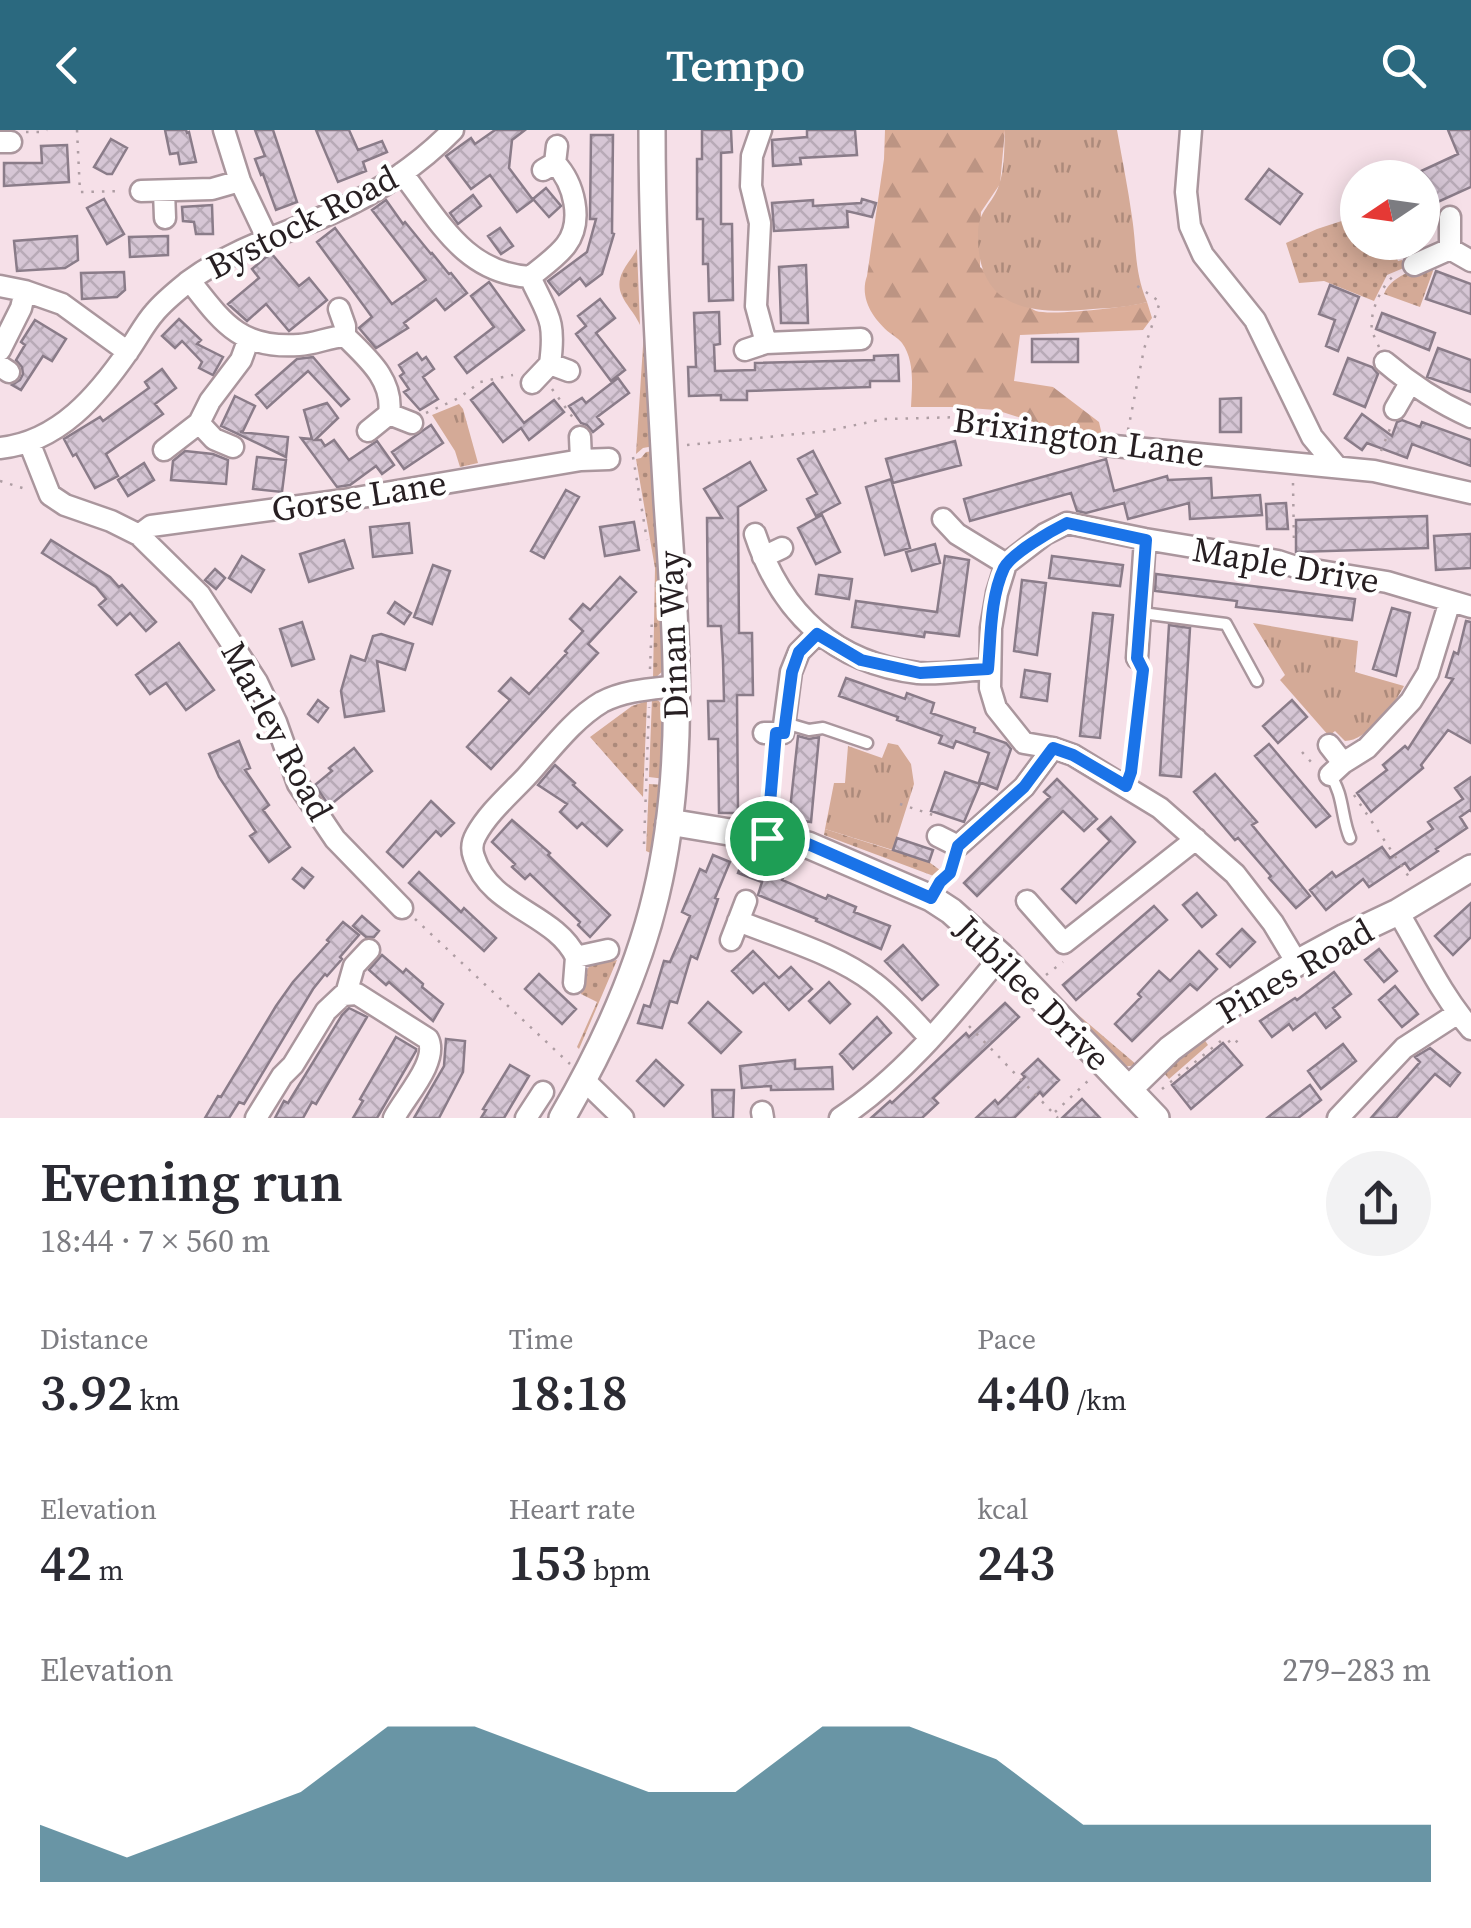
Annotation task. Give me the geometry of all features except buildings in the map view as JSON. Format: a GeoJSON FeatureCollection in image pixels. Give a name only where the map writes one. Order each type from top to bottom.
{"type":"FeatureCollection","features":[{"type":"Feature","properties":{"kind":"street"},"geometry":{"type":"LineString","coordinates":[[224,130],[240,181],[268,240]]}},
{"type":"Feature","properties":{"kind":"street","name":"Bystock Road"},"geometry":{"type":"LineString","coordinates":[[0,448],[29,442],[69,420],[99,390],[155,311],[190,281],[224,258],[337,211],[402,173],[453,130]]}},
{"type":"Feature","properties":{"kind":"street","name":"Dinan Way"},"geometry":{"type":"LineString","coordinates":[[562,1118],[580,1072],[635,964],[656,896],[676,760],[677,686],[652,130]]}},
{"type":"Feature","properties":{"kind":"street"},"geometry":{"type":"LineString","coordinates":[[761,130],[752,156],[751,186],[761,242],[756,306],[766,343]]}},
{"type":"Feature","properties":{"kind":"street"},"geometry":{"type":"LineString","coordinates":[[1192,130],[1186,192],[1190,226],[1202,255],[1255,320],[1312,438],[1337,466]]}},
{"type":"Feature","properties":{"kind":"street"},"geometry":{"type":"LineString","coordinates":[[402,173],[466,253],[512,277],[530,278],[567,244],[574,224],[575,202],[563,172],[552,160]]}},
{"type":"Feature","properties":{"kind":"street"},"geometry":{"type":"LineString","coordinates":[[142,191],[212,189],[240,181]]}},
{"type":"Feature","properties":{"kind":"street"},"geometry":{"type":"LineString","coordinates":[[164,190],[165,218]]}},
{"type":"Feature","properties":{"kind":"street"},"geometry":{"type":"LineString","coordinates":[[1450,217],[1450,249]]}},
{"type":"Feature","properties":{"kind":"street"},"geometry":{"type":"LineString","coordinates":[[1450,249],[1471,261]]}},
{"type":"Feature","properties":{"kind":"street"},"geometry":{"type":"LineString","coordinates":[[1414,264],[1450,249]]}},
{"type":"Feature","properties":{"kind":"street"},"geometry":{"type":"LineString","coordinates":[[530,278],[551,319],[554,338],[545,374]]}},
{"type":"Feature","properties":{"kind":"street"},"geometry":{"type":"LineString","coordinates":[[190,281],[215,314],[248,341],[296,346],[345,336]]}},
{"type":"Feature","properties":{"kind":"street"},"geometry":{"type":"LineString","coordinates":[[0,286],[62,304],[128,352]]}},
{"type":"Feature","properties":{"kind":"street"},"geometry":{"type":"LineString","coordinates":[[0,350],[25,291]]}},
{"type":"Feature","properties":{"kind":"street"},"geometry":{"type":"LineString","coordinates":[[339,309],[345,336],[384,380],[401,419],[368,430]]}},
{"type":"Feature","properties":{"kind":"street"},"geometry":{"type":"LineString","coordinates":[[745,350],[766,343],[861,338]]}},
{"type":"Feature","properties":{"kind":"street"},"geometry":{"type":"LineString","coordinates":[[164,450],[199,423],[210,401],[241,360],[248,341]]}},
{"type":"Feature","properties":{"kind":"street"},"geometry":{"type":"LineString","coordinates":[[1385,362],[1444,405],[1471,417]]}},
{"type":"Feature","properties":{"kind":"street"},"geometry":{"type":"LineString","coordinates":[[1395,409],[1410,383]]}},
{"type":"Feature","properties":{"kind":"street"},"geometry":{"type":"LineString","coordinates":[[199,423],[214,438],[233,447]]}},
{"type":"Feature","properties":{"kind":"street"},"geometry":{"type":"LineString","coordinates":[[580,436],[581,460]]}},
{"type":"Feature","properties":{"kind":"street"},"geometry":{"type":"LineString","coordinates":[[29,442],[50,495]]}},
{"type":"Feature","properties":{"kind":"street","name":"Brixington Lane"},"geometry":{"type":"LineString","coordinates":[[1114,446],[1337,466],[1471,494]]}},
{"type":"Feature","properties":{"kind":"street","name":"Gorse Lane"},"geometry":{"type":"LineString","coordinates":[[139,536],[152,526],[344,500],[581,460],[609,460]]}},
{"type":"Feature","properties":{"kind":"street","name":"Marley Road"},"geometry":{"type":"LineString","coordinates":[[50,495],[139,536],[200,595],[258,682],[298,784],[335,839],[402,908]]}},
{"type":"Feature","properties":{"kind":"street"},"geometry":{"type":"LineString","coordinates":[[943,519],[957,534],[1006,564],[997,593],[988,669],[996,708],[1024,743],[1073,755],[1160,808],[1235,874],[1273,922],[1298,963]]}},
{"type":"Feature","properties":{"kind":"street","name":"Maple Drive"},"geometry":{"type":"LineString","coordinates":[[1006,564],[1045,534],[1067,523],[1386,582],[1461,604]]}},
{"type":"Feature","properties":{"kind":"street"},"geometry":{"type":"LineString","coordinates":[[756,534],[772,552],[787,598],[817,634],[861,660],[920,673],[988,669]]}},
{"type":"Feature","properties":{"kind":"street"},"geometry":{"type":"LineString","coordinates":[[1137,658],[1146,540]]}},
{"type":"Feature","properties":{"kind":"street"},"geometry":{"type":"LineString","coordinates":[[1330,745],[1337,769],[1367,748],[1411,701],[1461,604]]}},
{"type":"Feature","properties":{"kind":"street"},"geometry":{"type":"LineString","coordinates":[[775,730],[799,652],[817,634]]}},
{"type":"Feature","properties":{"kind":"street"},"geometry":{"type":"LineString","coordinates":[[574,983],[576,956],[566,940],[497,892],[474,858],[473,840],[485,821],[589,711],[608,699],[677,686]]}},
{"type":"Feature","properties":{"kind":"street"},"geometry":{"type":"LineString","coordinates":[[938,836],[958,846],[1024,787],[1053,748]]}},
{"type":"Feature","properties":{"kind":"street","name":"Jubilee Drive"},"geometry":{"type":"LineString","coordinates":[[669,822],[808,844],[931,898],[1001,956],[1156,1118]]}},
{"type":"Feature","properties":{"kind":"street"},"geometry":{"type":"LineString","coordinates":[[1027,901],[1064,944],[1196,840]]}},
{"type":"Feature","properties":{"kind":"street","name":"Pines Road"},"geometry":{"type":"LineString","coordinates":[[1130,1089],[1170,1049],[1298,963],[1344,936],[1398,912],[1471,868]]}},
{"type":"Feature","properties":{"kind":"street"},"geometry":{"type":"LineString","coordinates":[[1338,1118],[1404,1048],[1464,1021],[1427,966],[1398,912]]}},
{"type":"Feature","properties":{"kind":"street"},"geometry":{"type":"LineString","coordinates":[[738,921],[844,964],[872,981],[930,1038]]}},
{"type":"Feature","properties":{"kind":"street"},"geometry":{"type":"LineString","coordinates":[[346,994],[354,966],[369,950]]}},
{"type":"Feature","properties":{"kind":"street"},"geometry":{"type":"LineString","coordinates":[[576,956],[608,950]]}},
{"type":"Feature","properties":{"kind":"street"},"geometry":{"type":"LineString","coordinates":[[842,1118],[884,1084],[930,1038],[1001,956]]}},
{"type":"Feature","properties":{"kind":"street"},"geometry":{"type":"LineString","coordinates":[[256,1118],[326,1011],[346,994],[366,999],[428,1039],[432,1047],[430,1060],[394,1118]]}},
{"type":"Feature","properties":{"kind":"street"},"geometry":{"type":"LineString","coordinates":[[580,1072],[623,1118]]}},
{"type":"Feature","properties":{"kind":"street"},"geometry":{"type":"LineString","coordinates":[[526,1118],[543,1092]]}},
{"type":"Feature","properties":{"kind":"lane"},"geometry":{"type":"LineString","coordinates":[[1142,612],[1226,624],[1257,681]]}},
{"type":"Feature","properties":{"kind":"lane"},"geometry":{"type":"LineString","coordinates":[[775,730],[823,728],[867,743]]}},
{"type":"Feature","properties":{"kind":"lane"},"geometry":{"type":"LineString","coordinates":[[1337,769],[1335,783],[1350,838]]}},
{"type":"Feature","properties":{"kind":"path"},"geometry":{"type":"LineString","coordinates":[[77,130],[80,192],[142,191]]}},
{"type":"Feature","properties":{"kind":"path"},"geometry":{"type":"LineString","coordinates":[[1385,362],[1372,331],[1372,316],[1387,280],[1414,264]]}},
{"type":"Feature","properties":{"kind":"path"},"geometry":{"type":"LineString","coordinates":[[1114,446],[1160,302],[1134,283]]}},
{"type":"Feature","properties":{"kind":"path"},"geometry":{"type":"LineString","coordinates":[[401,419],[417,412],[422,415],[459,398],[480,382],[545,374],[574,418],[574,433],[580,436]]}},
{"type":"Feature","properties":{"kind":"path"},"geometry":{"type":"LineString","coordinates":[[1374,472],[1395,409]]}},
{"type":"Feature","properties":{"kind":"path","name":"Brixington Lane"},"geometry":{"type":"LineString","coordinates":[[686,446],[827,431],[884,419],[964,417],[1114,446]]}},
{"type":"Feature","properties":{"kind":"path"},"geometry":{"type":"LineString","coordinates":[[633,457],[650,552]]}},
{"type":"Feature","properties":{"kind":"path"},"geometry":{"type":"LineString","coordinates":[[1292,463],[1296,566]]}},
{"type":"Feature","properties":{"kind":"path"},"geometry":{"type":"LineString","coordinates":[[0,481],[50,495]]}},
{"type":"Feature","properties":{"kind":"path"},"geometry":{"type":"LineString","coordinates":[[643,854],[652,607]]}},
{"type":"Feature","properties":{"kind":"path"},"geometry":{"type":"LineString","coordinates":[[1126,786],[1143,670],[1137,658]]}},
{"type":"Feature","properties":{"kind":"path"},"geometry":{"type":"LineString","coordinates":[[767,838],[775,730]]}},
{"type":"Feature","properties":{"kind":"path"},"geometry":{"type":"LineString","coordinates":[[1337,769],[1422,898]]}},
{"type":"Feature","properties":{"kind":"path"},"geometry":{"type":"LineString","coordinates":[[931,898],[950,873],[958,846]]}},
{"type":"Feature","properties":{"kind":"path"},"geometry":{"type":"LineString","coordinates":[[402,908],[580,1072]]}},
{"type":"Feature","properties":{"kind":"path"},"geometry":{"type":"LineString","coordinates":[[954,1010],[1058,1118]]}},
{"type":"Feature","properties":{"kind":"path"},"geometry":{"type":"LineString","coordinates":[[1162,1089],[1222,1040],[1232,1044],[1241,1038]]}},
{"type":"Feature","properties":{"kind":"path"},"geometry":{"type":"LineString","coordinates":[[1054,1114],[1080,1089]]}},
{"type":"Feature","properties":{"kind":"green space"},"geometry":{"type":"Polygon","coordinates":[[[885,130],[1005,130],[1000,184],[981,212],[980,267],[1031,309],[1073,312],[1147,302],[1152,318],[1143,330],[1020,335],[1014,381],[1053,387],[1099,422],[1102,435],[1040,424],[996,410],[911,407],[912,374],[906,350],[873,315],[865,292],[885,130]]]}},
{"type":"Feature","properties":{"kind":"green space"},"geometry":{"type":"Polygon","coordinates":[[[1005,130],[1117,130],[1138,270],[1147,302],[1113,308],[1049,310],[1029,308],[998,293],[987,279],[980,259],[978,234],[980,219],[1001,178],[1005,130]]]}},
{"type":"Feature","properties":{"kind":"green space"},"geometry":{"type":"Polygon","coordinates":[[[1340,222],[1340,260],[1402,260],[1406,267],[1387,275],[1374,301],[1324,281],[1299,283],[1286,243],[1340,222]]]}},
{"type":"Feature","properties":{"kind":"green space"},"geometry":{"type":"Polygon","coordinates":[[[637,249],[640,325],[619,286],[637,249]]]}},
{"type":"Feature","properties":{"kind":"green space"},"geometry":{"type":"Polygon","coordinates":[[[1431,263],[1433,271],[1420,307],[1384,294],[1397,278],[1431,263]]]}},
{"type":"Feature","properties":{"kind":"green space"},"geometry":{"type":"Polygon","coordinates":[[[645,315],[654,446],[636,454],[645,315]]]}},
{"type":"Feature","properties":{"kind":"green space"},"geometry":{"type":"Polygon","coordinates":[[[459,404],[478,463],[460,467],[455,451],[432,415],[459,404]]]}},
{"type":"Feature","properties":{"kind":"green space"},"geometry":{"type":"Polygon","coordinates":[[[655,451],[665,669],[653,680],[655,568],[636,459],[655,451]]]}},
{"type":"Feature","properties":{"kind":"green space"},"geometry":{"type":"Polygon","coordinates":[[[1253,623],[1358,641],[1355,672],[1404,686],[1387,712],[1362,735],[1345,741],[1335,731],[1329,736],[1280,680],[1285,675],[1253,623]]]}},
{"type":"Feature","properties":{"kind":"green space"},"geometry":{"type":"Polygon","coordinates":[[[652,698],[659,701],[668,716],[665,779],[649,777],[652,698]]]}},
{"type":"Feature","properties":{"kind":"green space"},"geometry":{"type":"Polygon","coordinates":[[[647,701],[643,797],[590,737],[632,706],[647,701]]]}},
{"type":"Feature","properties":{"kind":"green space"},"geometry":{"type":"Polygon","coordinates":[[[888,743],[898,745],[911,764],[914,784],[893,850],[825,829],[834,783],[845,783],[848,746],[882,758],[888,743]]]}},
{"type":"Feature","properties":{"kind":"green space"},"geometry":{"type":"Polygon","coordinates":[[[649,784],[665,785],[655,855],[646,851],[649,784]]]}},
{"type":"Feature","properties":{"kind":"green space"},"geometry":{"type":"Polygon","coordinates":[[[825,829],[929,862],[944,873],[939,878],[824,835],[825,829]]]}},
{"type":"Feature","properties":{"kind":"green space"},"geometry":{"type":"Polygon","coordinates":[[[617,960],[579,1049],[597,1002],[581,994],[584,975],[590,965],[617,960]]]}},
{"type":"Feature","properties":{"kind":"green space"},"geometry":{"type":"Polygon","coordinates":[[[1035,978],[1137,1065],[1123,1067],[1035,978]]]}},
{"type":"Feature","properties":{"kind":"green space"},"geometry":{"type":"Polygon","coordinates":[[[1204,1039],[1208,1045],[1169,1079],[1164,1073],[1204,1039]]]}},
{"type":"Feature","properties":{"kind":"route"},"geometry":{"type":"LineString","coordinates":[[1067,523],[1146,540],[1137,658],[1143,670],[1126,786],[1073,755],[1053,748],[1024,787],[958,846],[950,873],[931,898],[808,844],[767,838],[776,733],[784,733],[792,672],[799,652],[817,634],[861,660],[920,673],[988,669],[997,593],[1006,564],[1045,534],[1067,523]]}}]}
